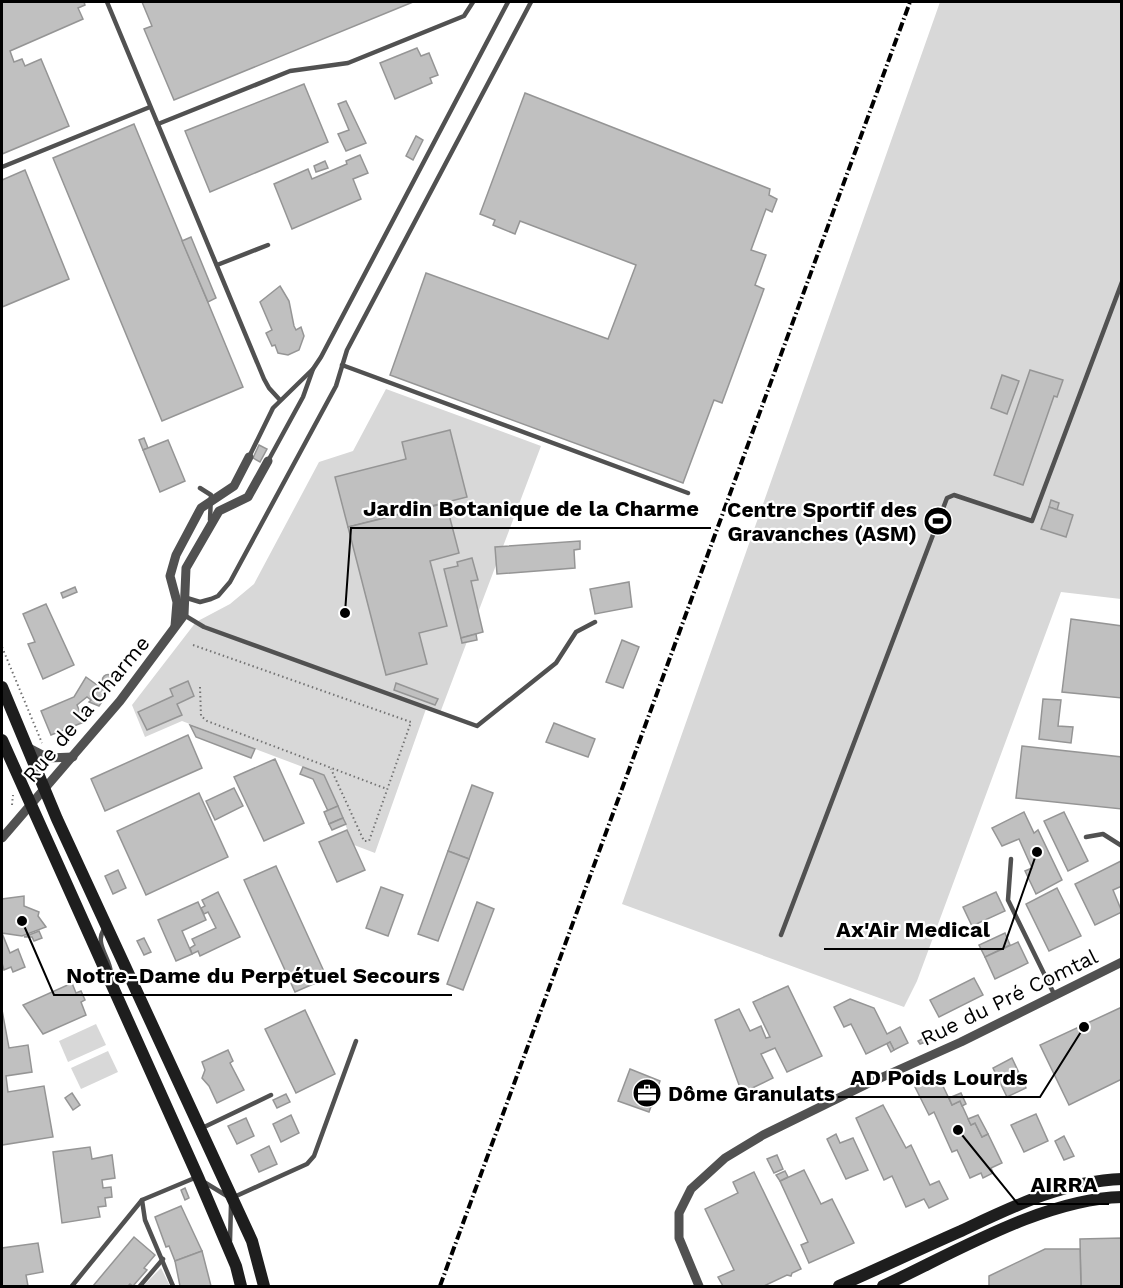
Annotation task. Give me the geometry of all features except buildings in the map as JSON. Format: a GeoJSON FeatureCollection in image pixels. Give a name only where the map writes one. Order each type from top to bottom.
{"type":"FeatureCollection","features":[{"type":"Feature","properties":{"kind":"main road"},"geometry":{"type":"LineString","coordinates":[[2,687],[44,789],[252,1241],[264,1287]]}},
{"type":"Feature","properties":{"kind":"main road"},"geometry":{"type":"LineString","coordinates":[[2,740],[29,805],[198,1177],[230,1252],[241,1287]]}},
{"type":"Feature","properties":{"kind":"main road"},"geometry":{"type":"LineString","coordinates":[[839,1287],[1020,1204],[1084,1183],[1122,1179]]}},
{"type":"Feature","properties":{"kind":"main road"},"geometry":{"type":"LineString","coordinates":[[883,1287],[1030,1217],[1089,1200],[1122,1197]]}},
{"type":"Feature","properties":{"kind":"street","name":"Rue de la Charme"},"geometry":{"type":"LineString","coordinates":[[174,629],[177,602],[170,576],[171,566],[201,508],[234,486],[249,457]]}},
{"type":"Feature","properties":{"kind":"street","name":"Rue de la Charme"},"geometry":{"type":"LineString","coordinates":[[2,838],[120,701],[184,615],[187,598],[184,582],[186,568],[219,511],[248,497],[268,460]]}},
{"type":"Feature","properties":{"kind":"street"},"geometry":{"type":"LineString","coordinates":[[27,747],[48,758],[73,757]]}},
{"type":"Feature","properties":{"kind":"street","name":"Rue du Pré Comtal"},"geometry":{"type":"LineString","coordinates":[[699,1287],[679,1238],[679,1214],[691,1189],[724,1158],[763,1135],[825,1104],[1122,962]]}},
{"type":"Feature","properties":{"kind":"lane"},"geometry":{"type":"LineString","coordinates":[[107,2],[264,379],[280,400]]}},
{"type":"Feature","properties":{"kind":"lane"},"geometry":{"type":"LineString","coordinates":[[158,124],[290,71],[348,63],[464,16],[473,2]]}},
{"type":"Feature","properties":{"kind":"lane"},"geometry":{"type":"LineString","coordinates":[[268,460],[303,397],[313,369],[508,2]]}},
{"type":"Feature","properties":{"kind":"lane"},"geometry":{"type":"LineString","coordinates":[[187,598],[200,602],[211,599],[218,596],[230,582],[336,386],[347,350],[531,2]]}},
{"type":"Feature","properties":{"kind":"lane"},"geometry":{"type":"LineString","coordinates":[[2,167],[150,107]]}},
{"type":"Feature","properties":{"kind":"lane"},"geometry":{"type":"LineString","coordinates":[[217,265],[268,245]]}},
{"type":"Feature","properties":{"kind":"lane"},"geometry":{"type":"LineString","coordinates":[[781,935],[947,498],[954,495],[1032,521],[1122,282]]}},
{"type":"Feature","properties":{"kind":"lane"},"geometry":{"type":"LineString","coordinates":[[342,365],[688,493]]}},
{"type":"Feature","properties":{"kind":"lane"},"geometry":{"type":"LineString","coordinates":[[249,457],[273,408],[313,369]]}},
{"type":"Feature","properties":{"kind":"lane"},"geometry":{"type":"LineString","coordinates":[[200,488],[207,490],[212,500],[209,529]]}},
{"type":"Feature","properties":{"kind":"lane"},"geometry":{"type":"LineString","coordinates":[[184,615],[204,627],[477,726],[556,663],[576,632],[595,622]]}},
{"type":"Feature","properties":{"kind":"lane"},"geometry":{"type":"LineString","coordinates":[[1086,837],[1103,834],[1122,846]]}},
{"type":"Feature","properties":{"kind":"lane"},"geometry":{"type":"LineString","coordinates":[[1011,859],[1008,900],[1055,996]]}},
{"type":"Feature","properties":{"kind":"lane"},"geometry":{"type":"LineString","coordinates":[[107,926],[101,933],[101,943],[111,966],[110,982]]}},
{"type":"Feature","properties":{"kind":"lane"},"geometry":{"type":"LineString","coordinates":[[72,1287],[142,1200],[198,1177],[216,1192],[233,1198],[307,1164],[314,1156],[356,1041]]}},
{"type":"Feature","properties":{"kind":"lane"},"geometry":{"type":"LineString","coordinates":[[200,1129],[271,1095]]}},
{"type":"Feature","properties":{"kind":"lane"},"geometry":{"type":"LineString","coordinates":[[230,1252],[230,1211],[233,1198]]}},
{"type":"Feature","properties":{"kind":"lane"},"geometry":{"type":"LineString","coordinates":[[142,1200],[145,1220],[173,1287]]}},
{"type":"Feature","properties":{"kind":"lane"},"geometry":{"type":"LineString","coordinates":[[140,1287],[163,1259]]}},
{"type":"Feature","properties":{"kind":"path"},"geometry":{"type":"LineString","coordinates":[[193,645],[411,722],[369,841],[364,841],[331,769]]}},
{"type":"Feature","properties":{"kind":"path"},"geometry":{"type":"LineString","coordinates":[[2,647],[42,744]]}},
{"type":"Feature","properties":{"kind":"path"},"geometry":{"type":"LineString","coordinates":[[200,687],[201,716],[207,721],[387,789]]}},
{"type":"Feature","properties":{"kind":"shaded area","name":"Centre Sportif des Gravanches (ASM)"},"geometry":{"type":"Polygon","coordinates":[[[940,2],[1121,2],[1121,599],[1061,592],[917,981],[904,1007],[622,904],[940,2]]]}},
{"type":"Feature","properties":{"kind":"shaded area"},"geometry":{"type":"Polygon","coordinates":[[[386,389],[541,446],[440,713],[426,709],[375,853],[354,845],[324,775],[182,721],[145,737],[132,705],[196,622],[230,604],[254,584],[319,462],[353,451],[386,389]]]}},
{"type":"Feature","properties":{"kind":"shaded area"},"geometry":{"type":"Polygon","coordinates":[[[96,1024],[106,1045],[68,1062],[59,1041],[96,1024]]]}},
{"type":"Feature","properties":{"kind":"shaded area"},"geometry":{"type":"Polygon","coordinates":[[[108,1051],[118,1072],[81,1089],[71,1068],[108,1051]]]}},
{"type":"Feature","properties":{"kind":"shaded area"},"geometry":{"type":"Polygon","coordinates":[[[161,1268],[170,1286],[143,1286],[161,1268]]]}},
{"type":"Feature","properties":{"kind":"railway"},"geometry":{"type":"LineString","coordinates":[[440,1286],[910,2]]}},
{"type":"Feature","properties":{"kind":"place","name":"Centre Sportif des Gravanches (ASM)"},"geometry":{"type":"Point","coordinates":[938,521]}},
{"type":"Feature","properties":{"kind":"place","name":"Jardin Botanique de la Charme"},"geometry":{"type":"Point","coordinates":[345,613]}},
{"type":"Feature","properties":{"kind":"place","name":"Ax'Air Medical"},"geometry":{"type":"Point","coordinates":[1037,852]}},
{"type":"Feature","properties":{"kind":"place","name":"Notre-Dame du Perpétuel Secours"},"geometry":{"type":"Point","coordinates":[22,921]}},
{"type":"Feature","properties":{"kind":"place","name":"AD Poids Lourds"},"geometry":{"type":"Point","coordinates":[1084,1027]}},
{"type":"Feature","properties":{"kind":"place","name":"Dôme Granulats"},"geometry":{"type":"Point","coordinates":[647,1093]}},
{"type":"Feature","properties":{"kind":"place","name":"AIRRA"},"geometry":{"type":"Point","coordinates":[958,1130]}}]}
